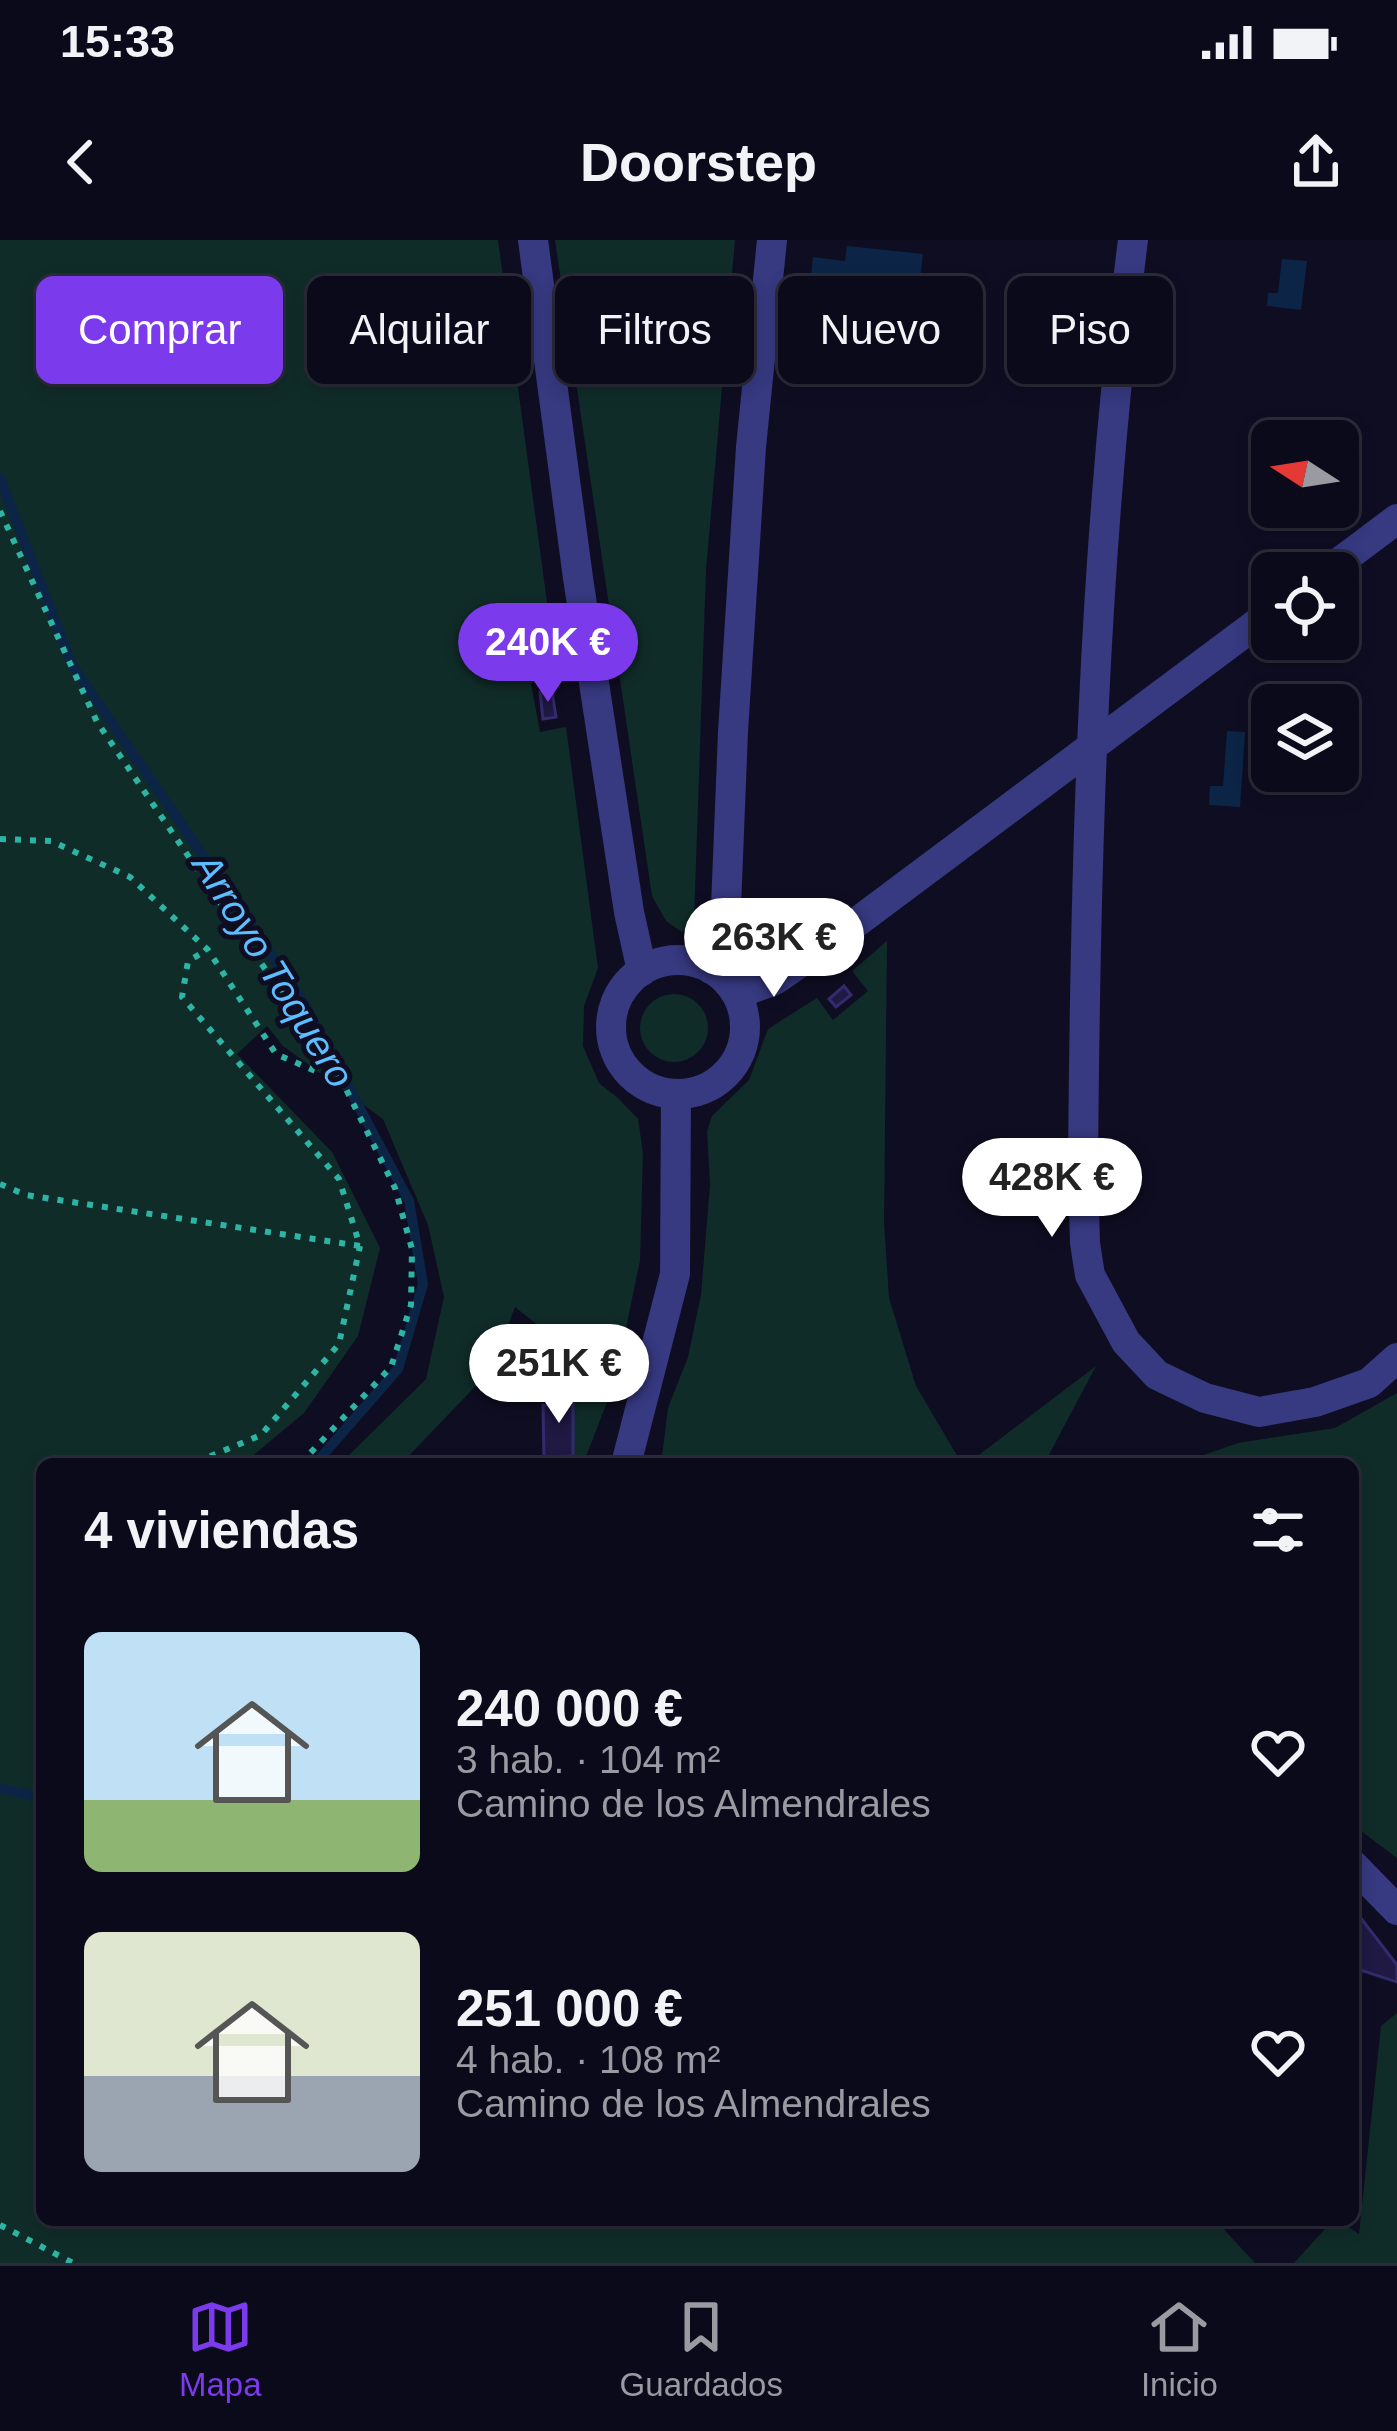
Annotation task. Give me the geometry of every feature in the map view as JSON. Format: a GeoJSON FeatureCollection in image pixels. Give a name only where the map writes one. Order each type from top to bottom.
{"type":"FeatureCollection","features":[{"type":"Feature","properties":{"kind":"street"},"geometry":{"type":"LineString","coordinates":[[533,240],[585,622],[642,971]]}},
{"type":"Feature","properties":{"kind":"street"},"geometry":{"type":"LineString","coordinates":[[711,969],[725,932],[751,447],[772,240]]}},
{"type":"Feature","properties":{"kind":"street"},"geometry":{"type":"LineString","coordinates":[[1133,240],[1115,377],[1090,749],[1083,1177],[1090,1276],[1126,1342],[1157,1375],[1205,1398],[1259,1412],[1315,1402],[1369,1383],[1397,1358]]}},
{"type":"Feature","properties":{"kind":"street"},"geometry":{"type":"LineString","coordinates":[[1353,552],[1397,519]]}},
{"type":"Feature","properties":{"kind":"street"},"geometry":{"type":"LineString","coordinates":[[737,994],[775,980],[829,943],[1251,628]]}},
{"type":"Feature","properties":{"kind":"street"},"geometry":{"type":"LineString","coordinates":[[678,960],[711,969],[737,994],[745,1016],[736,1060],[722,1078],[702,1089],[676,1094],[640,1084],[615,1054],[610,1036],[616,998],[642,971],[678,960]]}},
{"type":"Feature","properties":{"kind":"street"},"geometry":{"type":"LineString","coordinates":[[628,1458],[675,1274],[676,1094]]}},
{"type":"Feature","properties":{"kind":"street"},"geometry":{"type":"LineString","coordinates":[[1359,1871],[1397,1910]]}},
{"type":"Feature","properties":{"kind":"path"},"geometry":{"type":"LineString","coordinates":[[0,511],[97,722],[343,1083],[395,1188],[412,1249],[411,1305],[391,1367],[306,1458]]}},
{"type":"Feature","properties":{"kind":"path"},"geometry":{"type":"LineString","coordinates":[[0,839],[51,841],[130,877],[208,950],[276,1054],[343,1083]]}},
{"type":"Feature","properties":{"kind":"path"},"geometry":{"type":"LineString","coordinates":[[208,950],[188,961],[182,997],[339,1179],[360,1246],[339,1344],[261,1435],[208,1458]]}},
{"type":"Feature","properties":{"kind":"path"},"geometry":{"type":"LineString","coordinates":[[0,1184],[26,1195],[360,1246]]}},
{"type":"Feature","properties":{"kind":"path"},"geometry":{"type":"LineString","coordinates":[[0,2225],[73,2263]]}},
{"type":"Feature","properties":{"kind":"green space"},"geometry":{"type":"Polygon","coordinates":[[[0,240],[498,240],[503,276],[307,276],[307,384],[517,384],[557,676],[531,683],[540,732],[566,727],[598,968],[584,1006],[583,1046],[599,1083],[638,1119],[643,1153],[640,1260],[615,1382],[585,1458],[573,1458],[573,1353],[515,1307],[491,1370],[407,1458],[346,1458],[426,1379],[444,1297],[428,1225],[383,1119],[283,1046],[267,1026],[237,1054],[332,1152],[380,1248],[358,1336],[304,1413],[250,1458],[36,1458],[36,2226],[1221,2226],[1255,2263],[0,2263],[0,240]]]}},
{"type":"Feature","properties":{"kind":"green space"},"geometry":{"type":"Polygon","coordinates":[[[555,240],[735,240],[732,276],[560,276],[555,240]]]}},
{"type":"Feature","properties":{"kind":"green space"},"geometry":{"type":"Polygon","coordinates":[[[576,384],[722,384],[706,570],[694,921],[682,932],[666,921],[652,896],[576,384]]]}},
{"type":"Feature","properties":{"kind":"green space"},"geometry":{"type":"Polygon","coordinates":[[[887,941],[884,1222],[889,1298],[916,1386],[958,1458],[662,1458],[668,1408],[688,1357],[701,1295],[710,1185],[707,1131],[712,1116],[749,1080],[768,1029],[817,998],[833,1020],[868,991],[852,971],[887,941]]]}},
{"type":"Feature","properties":{"kind":"green space"},"geometry":{"type":"Polygon","coordinates":[[[674,994],[698,1004],[708,1028],[698,1052],[674,1062],[650,1052],[640,1028],[650,1004],[674,994]]]}},
{"type":"Feature","properties":{"kind":"green space"},"geometry":{"type":"Polygon","coordinates":[[[1096,1366],[1047,1458],[975,1458],[1096,1366]]]}},
{"type":"Feature","properties":{"kind":"green space"},"geometry":{"type":"Polygon","coordinates":[[[1397,1393],[1397,1858],[1359,1830],[1359,1458],[1195,1458],[1238,1443],[1335,1428],[1397,1393]]]}},
{"type":"Feature","properties":{"kind":"green space"},"geometry":{"type":"Polygon","coordinates":[[[1397,2013],[1397,2263],[1294,2263],[1328,2226],[1347,2226],[1359,2234],[1381,2026],[1397,2013]]]}},
{"type":"Feature","properties":{"kind":"water"},"geometry":{"type":"Polygon","coordinates":[[[847,246],[923,254],[920,276],[811,275],[813,257],[845,261],[847,246]]]}},
{"type":"Feature","properties":{"kind":"water"},"geometry":{"type":"Polygon","coordinates":[[[1282,259],[1307,261],[1301,310],[1267,306],[1268,293],[1278,293],[1282,259]]]}},
{"type":"Feature","properties":{"kind":"water"},"geometry":{"type":"Polygon","coordinates":[[[1227,731],[1245,732],[1240,807],[1209,805],[1210,786],[1223,786],[1227,731]]]}},
{"type":"Feature","properties":{"kind":"building"},"geometry":{"type":"Polygon","coordinates":[[[552,691],[556,717],[543,719],[540,692],[552,691]]]}},
{"type":"Feature","properties":{"kind":"building"},"geometry":{"type":"Polygon","coordinates":[[[844,986],[851,995],[836,1007],[829,999],[844,986]]]}},
{"type":"Feature","properties":{"kind":"building"},"geometry":{"type":"Polygon","coordinates":[[[555,1391],[573,1391],[573,1456],[544,1457],[543,1405],[556,1405],[555,1391]]]}},
{"type":"Feature","properties":{"kind":"building"},"geometry":{"type":"Polygon","coordinates":[[[1359,1916],[1397,1965],[1397,1982],[1359,1970],[1359,1916]]]}},
{"type":"Feature","properties":{"kind":"waterway","name":"Arroyo Toquero"},"geometry":{"type":"LineString","coordinates":[[0,478],[72,665],[303,1001],[409,1201],[423,1284],[398,1369],[320,1458]]}},
{"type":"Feature","properties":{"kind":"waterway"},"geometry":{"type":"LineString","coordinates":[[0,1789],[36,1796]]}}]}
